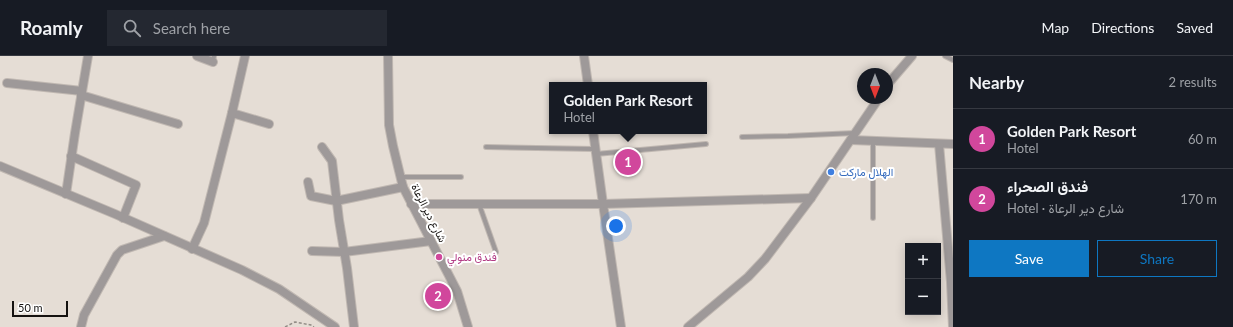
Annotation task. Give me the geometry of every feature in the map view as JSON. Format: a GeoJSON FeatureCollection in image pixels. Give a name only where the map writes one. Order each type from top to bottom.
{"type":"FeatureCollection","features":[{"type":"Feature","properties":{"kind":"street"},"geometry":{"type":"LineString","coordinates":[[66,194],[88,56]]}},
{"type":"Feature","properties":{"kind":"street"},"geometry":{"type":"LineString","coordinates":[[197,56],[214,59]]}},
{"type":"Feature","properties":{"kind":"street"},"geometry":{"type":"LineString","coordinates":[[192,249],[204,223],[245,56]]}},
{"type":"Feature","properties":{"kind":"street","name":"شارع دير الرعاة"},"geometry":{"type":"LineString","coordinates":[[388,56],[389,125],[403,187],[457,292],[468,327]]}},
{"type":"Feature","properties":{"kind":"street"},"geometry":{"type":"LineString","coordinates":[[584,56],[588,82]]}},
{"type":"Feature","properties":{"kind":"street"},"geometry":{"type":"LineString","coordinates":[[893,78],[912,56]]}},
{"type":"Feature","properties":{"kind":"street"},"geometry":{"type":"LineString","coordinates":[[8,83],[81,93],[178,124]]}},
{"type":"Feature","properties":{"kind":"street"},"geometry":{"type":"LineString","coordinates":[[688,327],[748,277],[765,259],[811,198],[875,104]]}},
{"type":"Feature","properties":{"kind":"street"},"geometry":{"type":"LineString","coordinates":[[232,113],[269,124]]}},
{"type":"Feature","properties":{"kind":"street"},"geometry":{"type":"LineString","coordinates":[[594,134],[602,204],[620,327]]}},
{"type":"Feature","properties":{"kind":"street"},"geometry":{"type":"LineString","coordinates":[[851,140],[953,144]]}},
{"type":"Feature","properties":{"kind":"street"},"geometry":{"type":"LineString","coordinates":[[939,144],[951,282],[953,327]]}},
{"type":"Feature","properties":{"kind":"street"},"geometry":{"type":"LineString","coordinates":[[322,147],[332,162],[354,327]]}},
{"type":"Feature","properties":{"kind":"street"},"geometry":{"type":"LineString","coordinates":[[71,156],[136,185],[123,218]]}},
{"type":"Feature","properties":{"kind":"street"},"geometry":{"type":"LineString","coordinates":[[0,166],[242,270],[279,289],[336,327]]}},
{"type":"Feature","properties":{"kind":"street"},"geometry":{"type":"LineString","coordinates":[[308,182],[311,196],[336,201],[403,187]]}},
{"type":"Feature","properties":{"kind":"street"},"geometry":{"type":"LineString","coordinates":[[411,204],[602,204],[811,198]]}},
{"type":"Feature","properties":{"kind":"street"},"geometry":{"type":"LineString","coordinates":[[80,327],[84,315],[117,255],[122,250],[164,236]]}},
{"type":"Feature","properties":{"kind":"street"},"geometry":{"type":"LineString","coordinates":[[312,251],[344,252],[431,241]]}},
{"type":"Feature","properties":{"kind":"lane"},"geometry":{"type":"LineString","coordinates":[[945,56],[953,60]]}},
{"type":"Feature","properties":{"kind":"lane"},"geometry":{"type":"LineString","coordinates":[[742,137],[856,133]]}},
{"type":"Feature","properties":{"kind":"lane"},"geometry":{"type":"LineString","coordinates":[[873,141],[874,218]]}},
{"type":"Feature","properties":{"kind":"lane"},"geometry":{"type":"LineString","coordinates":[[486,146],[596,151],[706,144]]}},
{"type":"Feature","properties":{"kind":"lane"},"geometry":{"type":"LineString","coordinates":[[401,177],[461,177]]}},
{"type":"Feature","properties":{"kind":"lane"},"geometry":{"type":"LineString","coordinates":[[479,204],[496,252]]}},
{"type":"Feature","properties":{"kind":"path"},"geometry":{"type":"LineString","coordinates":[[285,327],[295,322],[314,327]]}},
{"type":"Feature","properties":{"kind":"place","name":"Golden Park Resort"},"geometry":{"type":"Point","coordinates":[628,162]}},
{"type":"Feature","properties":{"kind":"place","name":"الهلال ماركت"},"geometry":{"type":"Point","coordinates":[831,172]}},
{"type":"Feature","properties":{"kind":"place","name":"فندق منولي"},"geometry":{"type":"Point","coordinates":[439,257]}},
{"type":"Feature","properties":{"kind":"place","name":"فندق الصحراء"},"geometry":{"type":"Point","coordinates":[438,296]}}]}
